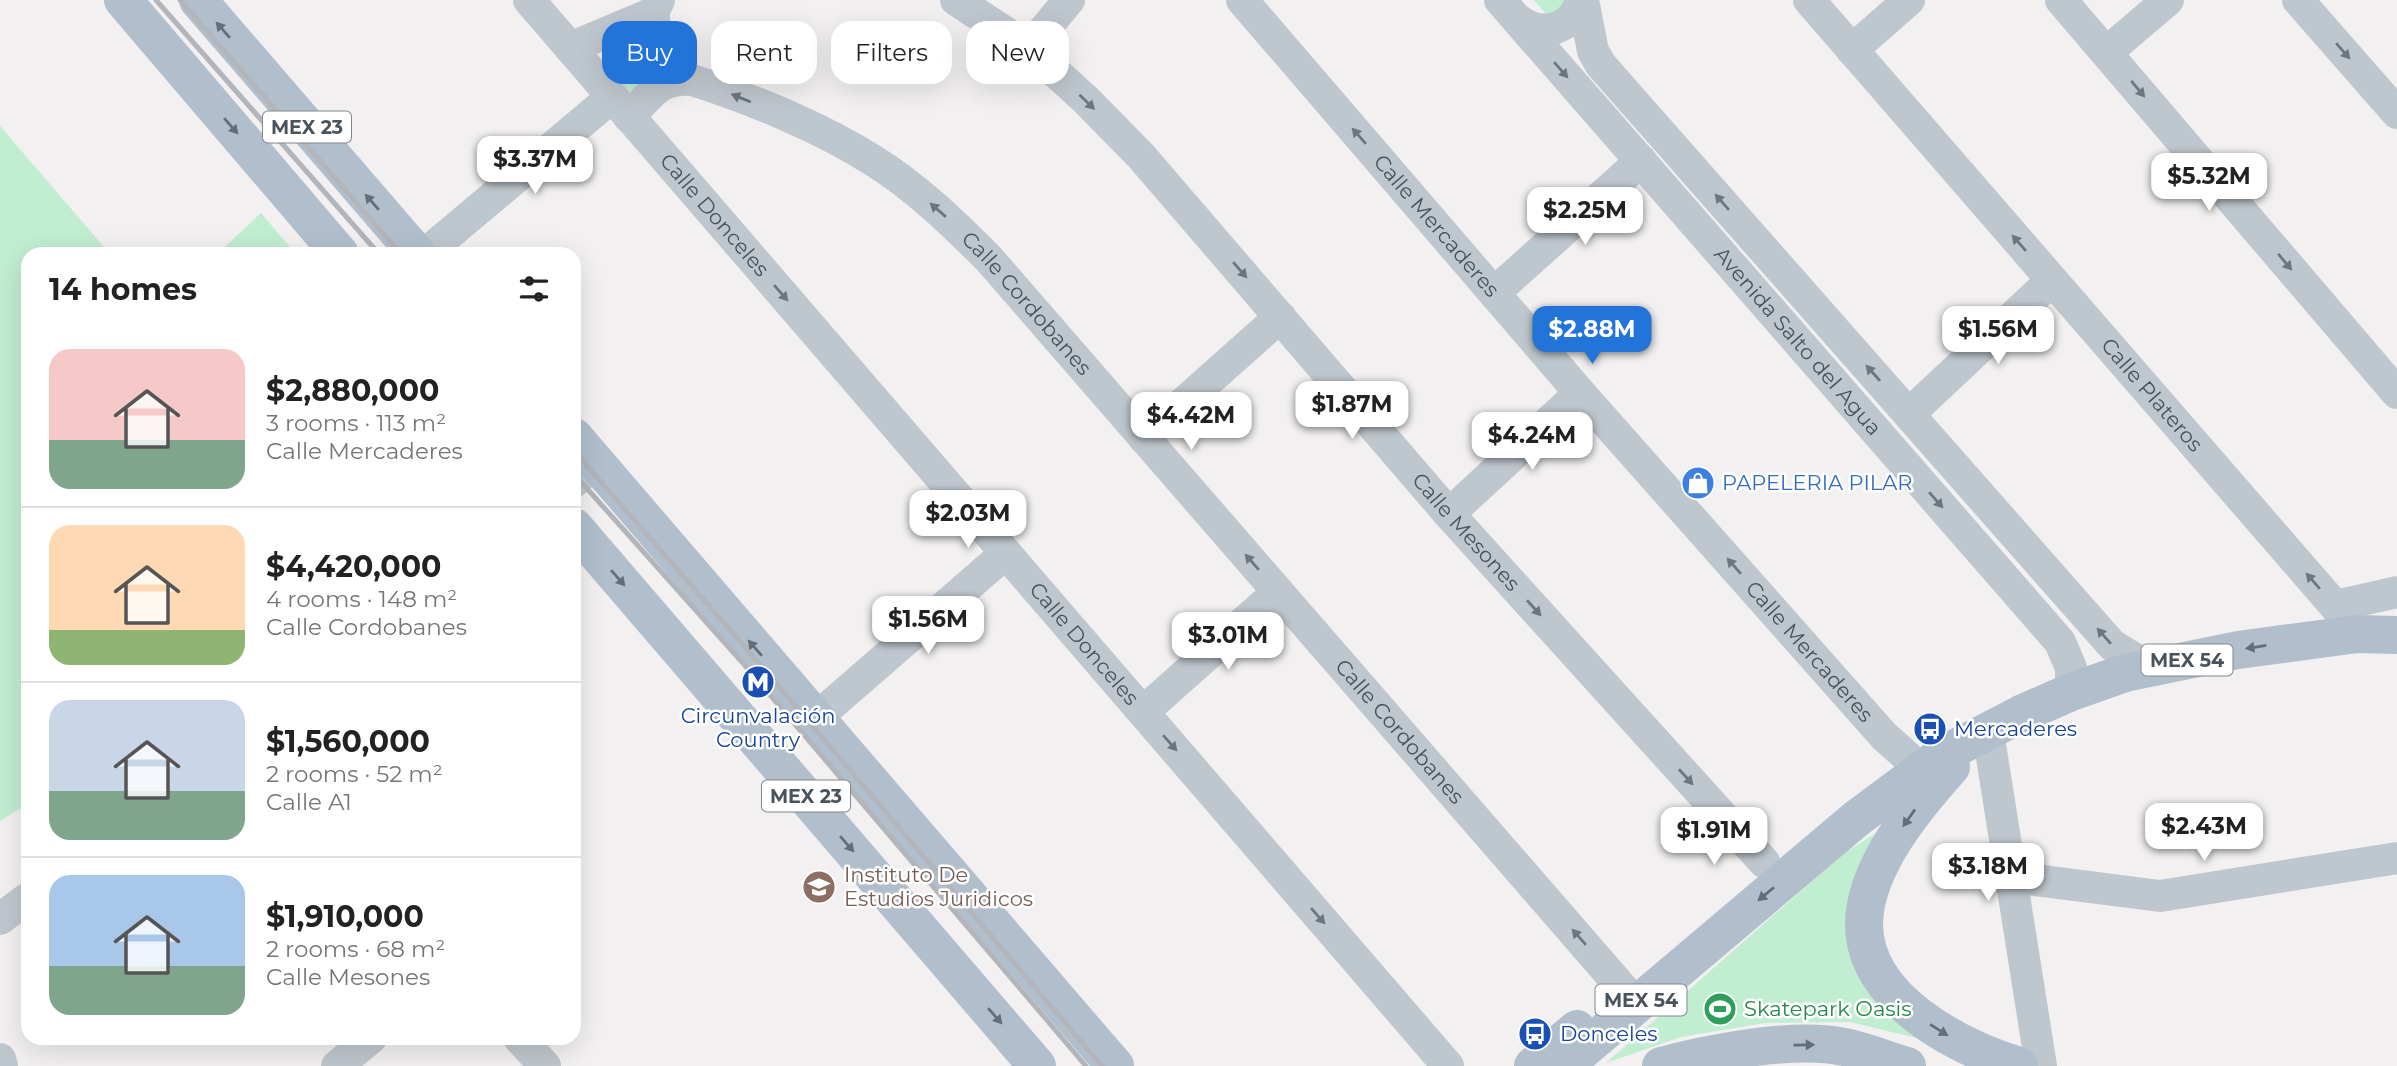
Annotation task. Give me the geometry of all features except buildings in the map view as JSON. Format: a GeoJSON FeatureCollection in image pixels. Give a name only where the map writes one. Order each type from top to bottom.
{"type":"FeatureCollection","features":[{"type":"Feature","properties":{"kind":"main road","name":"MEX 23"},"geometry":{"type":"LineString","coordinates":[[123,0],[334,247]]}},
{"type":"Feature","properties":{"kind":"main road","name":"MEX 23"},"geometry":{"type":"LineString","coordinates":[[198,0],[411,247]]}},
{"type":"Feature","properties":{"kind":"main road","name":"MEX 23"},"geometry":{"type":"LineString","coordinates":[[581,460],[816,718],[1115,1066]]}},
{"type":"Feature","properties":{"kind":"main road","name":"MEX 23"},"geometry":{"type":"LineString","coordinates":[[581,535],[1037,1066]]}},
{"type":"Feature","properties":{"kind":"main road"},"geometry":{"type":"LineString","coordinates":[[2346,620],[2397,624]]}},
{"type":"Feature","properties":{"kind":"main road","name":"MEX 54"},"geometry":{"type":"LineString","coordinates":[[1533,1066],[1764,862],[1927,758],[2071,692],[2125,673],[2250,648],[2346,620],[2397,635]]}},
{"type":"Feature","properties":{"kind":"main road"},"geometry":{"type":"LineString","coordinates":[[1988,732],[1956,761],[1908,819],[1876,877],[1866,906],[1865,931],[1868,952],[1875,965],[1898,997],[1916,1014],[1956,1041],[2019,1066]]}},
{"type":"Feature","properties":{"kind":"main road","name":"MEX 54"},"geometry":{"type":"LineString","coordinates":[[1564,1066],[1927,758]]}},
{"type":"Feature","properties":{"kind":"main road"},"geometry":{"type":"LineString","coordinates":[[1662,1066],[1736,1050],[1805,1044],[1842,1046],[1907,1066]]}},
{"type":"Feature","properties":{"kind":"street","name":"Calle Donceles"},"geometry":{"type":"LineString","coordinates":[[528,0],[1448,1066]]}},
{"type":"Feature","properties":{"kind":"street","name":"Calle Mesones"},"geometry":{"type":"LineString","coordinates":[[956,0],[988,21]]}},
{"type":"Feature","properties":{"kind":"street"},"geometry":{"type":"LineString","coordinates":[[1052,21],[1069,0]]}},
{"type":"Feature","properties":{"kind":"street","name":"Calle Mercaderes"},"geometry":{"type":"LineString","coordinates":[[1242,0],[1580,393],[1884,736],[1927,758]]}},
{"type":"Feature","properties":{"kind":"street"},"geometry":{"type":"LineString","coordinates":[[1508,9],[1533,29],[1553,30],[1570,20],[1582,0]]}},
{"type":"Feature","properties":{"kind":"street","name":"Avenida Salto del Agua"},"geometry":{"type":"LineString","coordinates":[[1582,0],[1592,51],[1601,65],[2112,645],[2138,661],[2163,666]]}},
{"type":"Feature","properties":{"kind":"street","name":"Calle Plateros"},"geometry":{"type":"LineString","coordinates":[[1809,0],[2346,620]]}},
{"type":"Feature","properties":{"kind":"street"},"geometry":{"type":"LineString","coordinates":[[1852,50],[1909,0]]}},
{"type":"Feature","properties":{"kind":"street"},"geometry":{"type":"LineString","coordinates":[[2061,0],[2397,393]]}},
{"type":"Feature","properties":{"kind":"street"},"geometry":{"type":"LineString","coordinates":[[2107,52],[2168,0]]}},
{"type":"Feature","properties":{"kind":"street"},"geometry":{"type":"LineString","coordinates":[[2310,4],[2397,113]]}},
{"type":"Feature","properties":{"kind":"street"},"geometry":{"type":"LineString","coordinates":[[570,48],[656,6]]}},
{"type":"Feature","properties":{"kind":"street","name":"Avenida Salto del Agua"},"geometry":{"type":"LineString","coordinates":[[1508,9],[2060,642],[2071,668],[2071,692]]}},
{"type":"Feature","properties":{"kind":"street","name":"Calle Cordobanes"},"geometry":{"type":"LineString","coordinates":[[697,83],[804,124],[874,161],[938,209],[989,259],[1623,989]]}},
{"type":"Feature","properties":{"kind":"street"},"geometry":{"type":"LineString","coordinates":[[434,247],[620,107],[660,84]]}},
{"type":"Feature","properties":{"kind":"street","name":"Calle Mesones"},"geometry":{"type":"LineString","coordinates":[[1068,84],[1141,156],[1449,513],[1764,862]]}},
{"type":"Feature","properties":{"kind":"street"},"geometry":{"type":"LineString","coordinates":[[1494,293],[1641,161]]}},
{"type":"Feature","properties":{"kind":"street"},"geometry":{"type":"LineString","coordinates":[[1909,414],[2051,281]]}},
{"type":"Feature","properties":{"kind":"street"},"geometry":{"type":"LineString","coordinates":[[1144,438],[1280,317]]}},
{"type":"Feature","properties":{"kind":"street"},"geometry":{"type":"LineString","coordinates":[[1807,351],[1834,329]]}},
{"type":"Feature","properties":{"kind":"street"},"geometry":{"type":"LineString","coordinates":[[1449,513],[1580,393]]}},
{"type":"Feature","properties":{"kind":"street"},"geometry":{"type":"LineString","coordinates":[[816,718],[1006,553]]}},
{"type":"Feature","properties":{"kind":"street"},"geometry":{"type":"LineString","coordinates":[[1143,712],[1278,592]]}},
{"type":"Feature","properties":{"kind":"street"},"geometry":{"type":"LineString","coordinates":[[2346,620],[2397,592]]}},
{"type":"Feature","properties":{"kind":"street"},"geometry":{"type":"LineString","coordinates":[[1988,732],[2041,1066]]}},
{"type":"Feature","properties":{"kind":"street"},"geometry":{"type":"LineString","coordinates":[[2011,877],[2160,896],[2397,858]]}},
{"type":"Feature","properties":{"kind":"street"},"geometry":{"type":"LineString","coordinates":[[0,919],[21,903]]}},
{"type":"Feature","properties":{"kind":"street"},"geometry":{"type":"LineString","coordinates":[[337,1066],[362,1045]]}},
{"type":"Feature","properties":{"kind":"street"},"geometry":{"type":"LineString","coordinates":[[526,1045],[545,1066]]}},
{"type":"Feature","properties":{"kind":"street"},"geometry":{"type":"LineString","coordinates":[[0,1059],[2,1066]]}},
{"type":"Feature","properties":{"kind":"green space"},"geometry":{"type":"Polygon","coordinates":[[[1534,0],[1574,0],[1549,18],[1534,0]]]}},
{"type":"Feature","properties":{"kind":"green space"},"geometry":{"type":"Polygon","coordinates":[[[622,84],[644,84],[633,95],[622,84]]]}},
{"type":"Feature","properties":{"kind":"green space"},"geometry":{"type":"Polygon","coordinates":[[[0,126],[104,247],[21,247],[21,808],[0,821],[0,126]]]}},
{"type":"Feature","properties":{"kind":"green space"},"geometry":{"type":"Polygon","coordinates":[[[261,213],[290,247],[225,247],[261,213]]]}},
{"type":"Feature","properties":{"kind":"green space"},"geometry":{"type":"Polygon","coordinates":[[[1898,819],[1853,926],[1945,1045],[1850,1022],[1765,1023],[1681,1037],[1606,1063],[1843,854],[1898,819]]]}},
{"type":"Feature","properties":{"kind":"railway"},"geometry":{"type":"LineString","coordinates":[[156,0],[373,247]]}},
{"type":"Feature","properties":{"kind":"railway"},"geometry":{"type":"LineString","coordinates":[[180,0],[395,247]]}},
{"type":"Feature","properties":{"kind":"railway"},"geometry":{"type":"LineString","coordinates":[[581,459],[752,655],[1102,1066]]}},
{"type":"Feature","properties":{"kind":"railway"},"geometry":{"type":"LineString","coordinates":[[581,482],[741,661],[1086,1066]]}},
{"type":"Feature","properties":{"kind":"place","name":"PAPELERIA PILAR"},"geometry":{"type":"Point","coordinates":[1698,483]}},
{"type":"Feature","properties":{"kind":"place","name":"Circunvalación Country"},"geometry":{"type":"Point","coordinates":[758,682]}},
{"type":"Feature","properties":{"kind":"place","name":"Mercaderes"},"geometry":{"type":"Point","coordinates":[1930,729]}},
{"type":"Feature","properties":{"kind":"place","name":"Instituto De Estudios Juridicos"},"geometry":{"type":"Point","coordinates":[819,887]}},
{"type":"Feature","properties":{"kind":"place","name":"Skatepark Oasis"},"geometry":{"type":"Point","coordinates":[1720,1009]}},
{"type":"Feature","properties":{"kind":"place","name":"Donceles"},"geometry":{"type":"Point","coordinates":[1535,1034]}}]}
